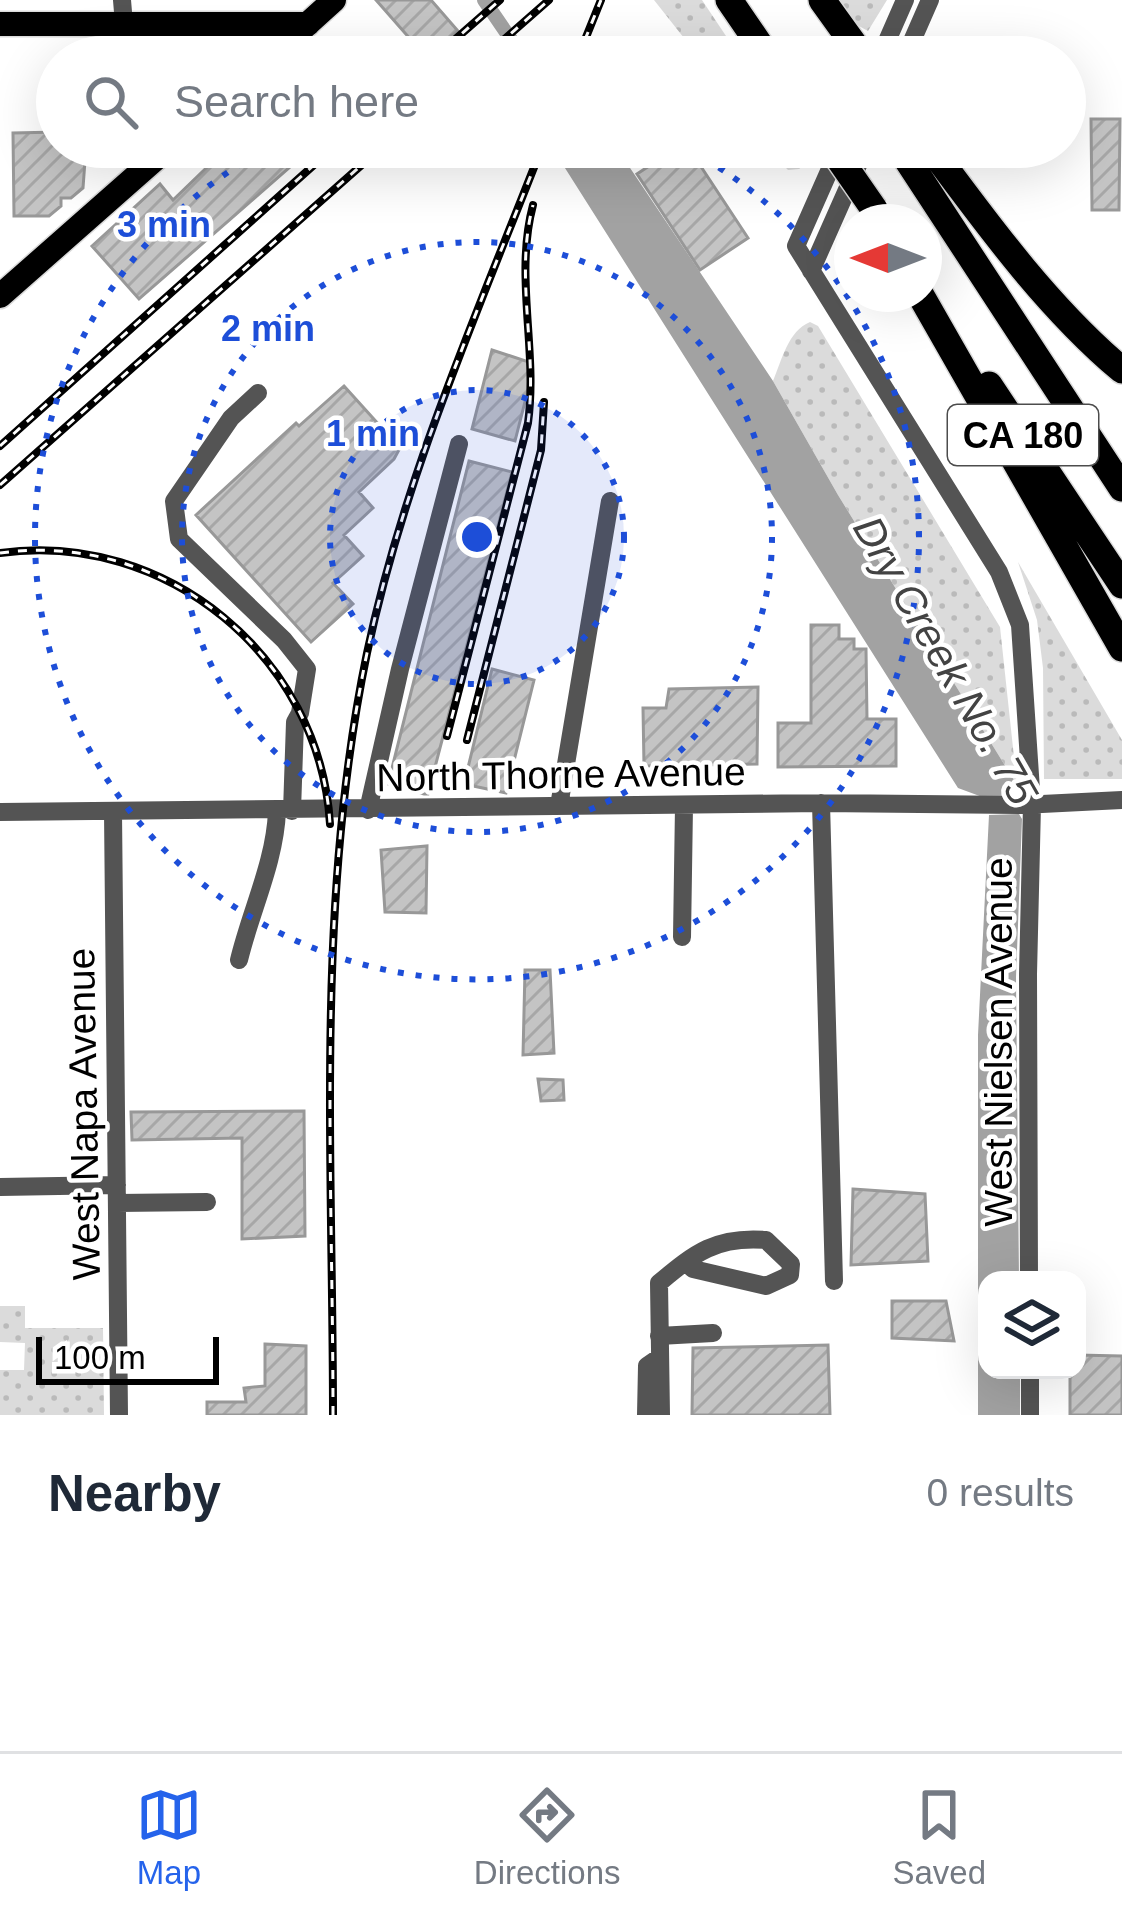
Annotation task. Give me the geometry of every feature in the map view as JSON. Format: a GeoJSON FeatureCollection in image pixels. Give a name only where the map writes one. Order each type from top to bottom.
{"type":"FeatureCollection","features":[{"type":"Feature","properties":{"kind":"highway"},"geometry":{"type":"LineString","coordinates":[[729,0],[754,36]]}},
{"type":"Feature","properties":{"kind":"highway"},"geometry":{"type":"LineString","coordinates":[[803,0],[836,36]]}},
{"type":"Feature","properties":{"kind":"highway"},"geometry":{"type":"LineString","coordinates":[[822,0],[842,36]]}},
{"type":"Feature","properties":{"kind":"highway"},"geometry":{"type":"LineString","coordinates":[[844,168],[869,204]]}},
{"type":"Feature","properties":{"kind":"highway","name":"CA 180"},"geometry":{"type":"LineString","coordinates":[[913,168],[1122,488]]}},
{"type":"Feature","properties":{"kind":"highway"},"geometry":{"type":"LineString","coordinates":[[946,168],[1122,374]]}},
{"type":"Feature","properties":{"kind":"highway"},"geometry":{"type":"LineString","coordinates":[[934,312],[1122,648]]}},
{"type":"Feature","properties":{"kind":"highway","name":"CA 180"},"geometry":{"type":"LineString","coordinates":[[937,312],[1122,585]]}},
{"type":"Feature","properties":{"kind":"highway"},"geometry":{"type":"LineString","coordinates":[[1074,561],[1122,637]]}},
{"type":"Feature","properties":{"kind":"main road"},"geometry":{"type":"LineString","coordinates":[[295,36],[334,0]]}},
{"type":"Feature","properties":{"kind":"main road"},"geometry":{"type":"LineString","coordinates":[[0,24],[123,12],[308,24]]}},
{"type":"Feature","properties":{"kind":"main road"},"geometry":{"type":"LineString","coordinates":[[0,296],[145,168]]}},
{"type":"Feature","properties":{"kind":"street"},"geometry":{"type":"LineString","coordinates":[[889,36],[905,0]]}},
{"type":"Feature","properties":{"kind":"street"},"geometry":{"type":"LineString","coordinates":[[914,36],[929,1]]}},
{"type":"Feature","properties":{"kind":"street"},"geometry":{"type":"LineString","coordinates":[[811,271],[796,246],[831,168]]}},
{"type":"Feature","properties":{"kind":"street"},"geometry":{"type":"LineString","coordinates":[[811,271],[857,168]]}},
{"type":"Feature","properties":{"kind":"street","name":"West Nielsen Avenue"},"geometry":{"type":"LineString","coordinates":[[811,271],[999,572],[1020,626],[1027,805],[1029,1271]]}},
{"type":"Feature","properties":{"kind":"street"},"geometry":{"type":"LineString","coordinates":[[239,960],[285,811],[295,722],[307,669],[284,640],[179,539],[174,502],[231,418],[259,393]]}},
{"type":"Feature","properties":{"kind":"street"},"geometry":{"type":"LineString","coordinates":[[368,810],[459,444]]}},
{"type":"Feature","properties":{"kind":"street"},"geometry":{"type":"LineString","coordinates":[[559,806],[610,502]]}},
{"type":"Feature","properties":{"kind":"street","name":"North Thorne Avenue"},"geometry":{"type":"LineString","coordinates":[[0,812],[1027,805],[1122,800]]}},
{"type":"Feature","properties":{"kind":"street"},"geometry":{"type":"LineString","coordinates":[[821,803],[834,1281]]}},
{"type":"Feature","properties":{"kind":"street"},"geometry":{"type":"LineString","coordinates":[[682,938],[684,806]]}},
{"type":"Feature","properties":{"kind":"street","name":"West Napa Avenue"},"geometry":{"type":"LineString","coordinates":[[113,812],[119,1415]]}},
{"type":"Feature","properties":{"kind":"street"},"geometry":{"type":"LineString","coordinates":[[0,1187],[207,1202]]}},
{"type":"Feature","properties":{"kind":"street"},"geometry":{"type":"LineString","coordinates":[[653,1413],[660,1357],[659,1283],[685,1262],[700,1250],[741,1238],[766,1240],[790,1264],[790,1275],[766,1286],[693,1270],[685,1262]]}},
{"type":"Feature","properties":{"kind":"street"},"geometry":{"type":"LineString","coordinates":[[659,1336],[713,1333]]}},
{"type":"Feature","properties":{"kind":"street"},"geometry":{"type":"LineString","coordinates":[[1030,1379],[1030,1415]]}},
{"type":"Feature","properties":{"kind":"shaded area"},"geometry":{"type":"Polygon","coordinates":[[[654,0],[702,0],[726,36],[682,36],[654,0]]]}},
{"type":"Feature","properties":{"kind":"shaded area"},"geometry":{"type":"Polygon","coordinates":[[[839,0],[887,0],[868,31],[857,25],[839,0]]]}},
{"type":"Feature","properties":{"kind":"shaded area"},"geometry":{"type":"Polygon","coordinates":[[[565,168],[630,168],[773,381],[1017,785],[1009,798],[985,798],[958,788],[565,168]]]}},
{"type":"Feature","properties":{"kind":"shaded area"},"geometry":{"type":"Polygon","coordinates":[[[810,322],[818,326],[1000,627],[1017,785],[773,381],[791,339],[810,322]]]}},
{"type":"Feature","properties":{"kind":"shaded area"},"geometry":{"type":"Polygon","coordinates":[[[1018,562],[1122,740],[1122,779],[1044,779],[1043,668],[1037,620],[1018,562]]]}},
{"type":"Feature","properties":{"kind":"shaded area"},"geometry":{"type":"Polygon","coordinates":[[[1019,814],[1022,819],[1016,977],[1019,1271],[978,1271],[978,1035],[989,815],[1019,814]]]}},
{"type":"Feature","properties":{"kind":"shaded area"},"geometry":{"type":"Polygon","coordinates":[[[0,1306],[25,1306],[25,1328],[103,1328],[104,1415],[0,1415],[0,1370],[24,1370],[25,1343],[0,1342],[0,1306]]]}},
{"type":"Feature","properties":{"kind":"shaded area"},"geometry":{"type":"Polygon","coordinates":[[[978,1379],[1020,1379],[1020,1415],[978,1415],[978,1379]]]}},
{"type":"Feature","properties":{"kind":"building"},"geometry":{"type":"Polygon","coordinates":[[[376,0],[431,0],[458,31],[452,36],[408,36],[376,0]]]}},
{"type":"Feature","properties":{"kind":"building"},"geometry":{"type":"Polygon","coordinates":[[[1091,119],[1120,119],[1119,210],[1092,210],[1091,119]]]}},
{"type":"Feature","properties":{"kind":"building"},"geometry":{"type":"Polygon","coordinates":[[[36,132],[36,168],[84,168],[83,188],[71,198],[61,198],[61,206],[49,216],[14,216],[13,133],[36,132]]]}},
{"type":"Feature","properties":{"kind":"building"},"geometry":{"type":"Polygon","coordinates":[[[206,168],[289,168],[139,299],[92,246],[160,184],[173,200],[206,168]]]}},
{"type":"Feature","properties":{"kind":"building"},"geometry":{"type":"Polygon","coordinates":[[[646,168],[702,168],[748,238],[700,270],[637,174],[646,168]]]}},
{"type":"Feature","properties":{"kind":"building"},"geometry":{"type":"Polygon","coordinates":[[[492,350],[529,362],[530,382],[515,441],[472,429],[492,350]]]}},
{"type":"Feature","properties":{"kind":"building"},"geometry":{"type":"Polygon","coordinates":[[[344,386],[400,448],[359,492],[373,508],[344,535],[363,556],[333,583],[353,604],[311,642],[196,515],[296,423],[299,426],[344,386]]]}},
{"type":"Feature","properties":{"kind":"building"},"geometry":{"type":"Polygon","coordinates":[[[469,461],[512,472],[428,794],[424,794],[388,784],[469,461]]]}},
{"type":"Feature","properties":{"kind":"building"},"geometry":{"type":"Polygon","coordinates":[[[811,625],[839,625],[839,639],[854,639],[854,649],[866,649],[867,719],[896,719],[896,766],[778,767],[778,723],[811,723],[811,625]]]}},
{"type":"Feature","properties":{"kind":"building"},"geometry":{"type":"Polygon","coordinates":[[[492,669],[534,680],[506,793],[464,784],[492,669]]]}},
{"type":"Feature","properties":{"kind":"building"},"geometry":{"type":"Polygon","coordinates":[[[758,687],[757,764],[644,766],[643,708],[666,708],[669,689],[758,687]]]}},
{"type":"Feature","properties":{"kind":"building"},"geometry":{"type":"Polygon","coordinates":[[[427,846],[426,913],[385,912],[381,850],[427,846]]]}},
{"type":"Feature","properties":{"kind":"building"},"geometry":{"type":"Polygon","coordinates":[[[525,970],[550,970],[554,1053],[523,1055],[525,970]]]}},
{"type":"Feature","properties":{"kind":"building"},"geometry":{"type":"Polygon","coordinates":[[[538,1079],[563,1080],[564,1100],[541,1101],[538,1079]]]}},
{"type":"Feature","properties":{"kind":"building"},"geometry":{"type":"Polygon","coordinates":[[[304,1111],[305,1236],[242,1239],[242,1138],[132,1140],[131,1112],[304,1111]]]}},
{"type":"Feature","properties":{"kind":"building"},"geometry":{"type":"Polygon","coordinates":[[[853,1189],[925,1194],[928,1261],[851,1265],[853,1189]]]}},
{"type":"Feature","properties":{"kind":"building"},"geometry":{"type":"Polygon","coordinates":[[[892,1301],[946,1301],[954,1341],[892,1338],[892,1301]]]}},
{"type":"Feature","properties":{"kind":"building"},"geometry":{"type":"Polygon","coordinates":[[[265,1344],[306,1346],[306,1415],[207,1415],[207,1402],[246,1402],[244,1388],[265,1386],[265,1344]]]}},
{"type":"Feature","properties":{"kind":"building"},"geometry":{"type":"Polygon","coordinates":[[[828,1345],[830,1415],[692,1415],[693,1348],[828,1345]]]}},
{"type":"Feature","properties":{"kind":"building"},"geometry":{"type":"Polygon","coordinates":[[[1086,1355],[1122,1356],[1122,1415],[1070,1415],[1070,1379],[1086,1379],[1086,1355]]]}},
{"type":"Feature","properties":{"kind":"waterway","name":"Dry Creek No. 75"},"geometry":{"type":"LineString","coordinates":[[484,0],[509,36]]}},
{"type":"Feature","properties":{"kind":"railway"},"geometry":{"type":"LineString","coordinates":[[459,36],[500,0]]}},
{"type":"Feature","properties":{"kind":"railway"},"geometry":{"type":"LineString","coordinates":[[508,36],[549,0]]}},
{"type":"Feature","properties":{"kind":"railway"},"geometry":{"type":"LineString","coordinates":[[586,36],[601,0]]}},
{"type":"Feature","properties":{"kind":"railway"},"geometry":{"type":"LineString","coordinates":[[0,446],[311,168]]}},
{"type":"Feature","properties":{"kind":"railway"},"geometry":{"type":"LineString","coordinates":[[0,485],[358,168]]}},
{"type":"Feature","properties":{"kind":"railway"},"geometry":{"type":"LineString","coordinates":[[333,1415],[330,1033],[333,937],[351,747],[367,653],[401,523],[444,397],[534,168]]}},
{"type":"Feature","properties":{"kind":"railway"},"geometry":{"type":"LineString","coordinates":[[447,736],[528,423],[526,259],[533,205]]}},
{"type":"Feature","properties":{"kind":"railway"},"geometry":{"type":"LineString","coordinates":[[467,740],[541,450],[544,402]]}},
{"type":"Feature","properties":{"kind":"railway"},"geometry":{"type":"LineString","coordinates":[[0,553],[61,551],[120,562],[175,585],[224,617],[265,659],[298,708],[320,763],[330,824]]}}]}
